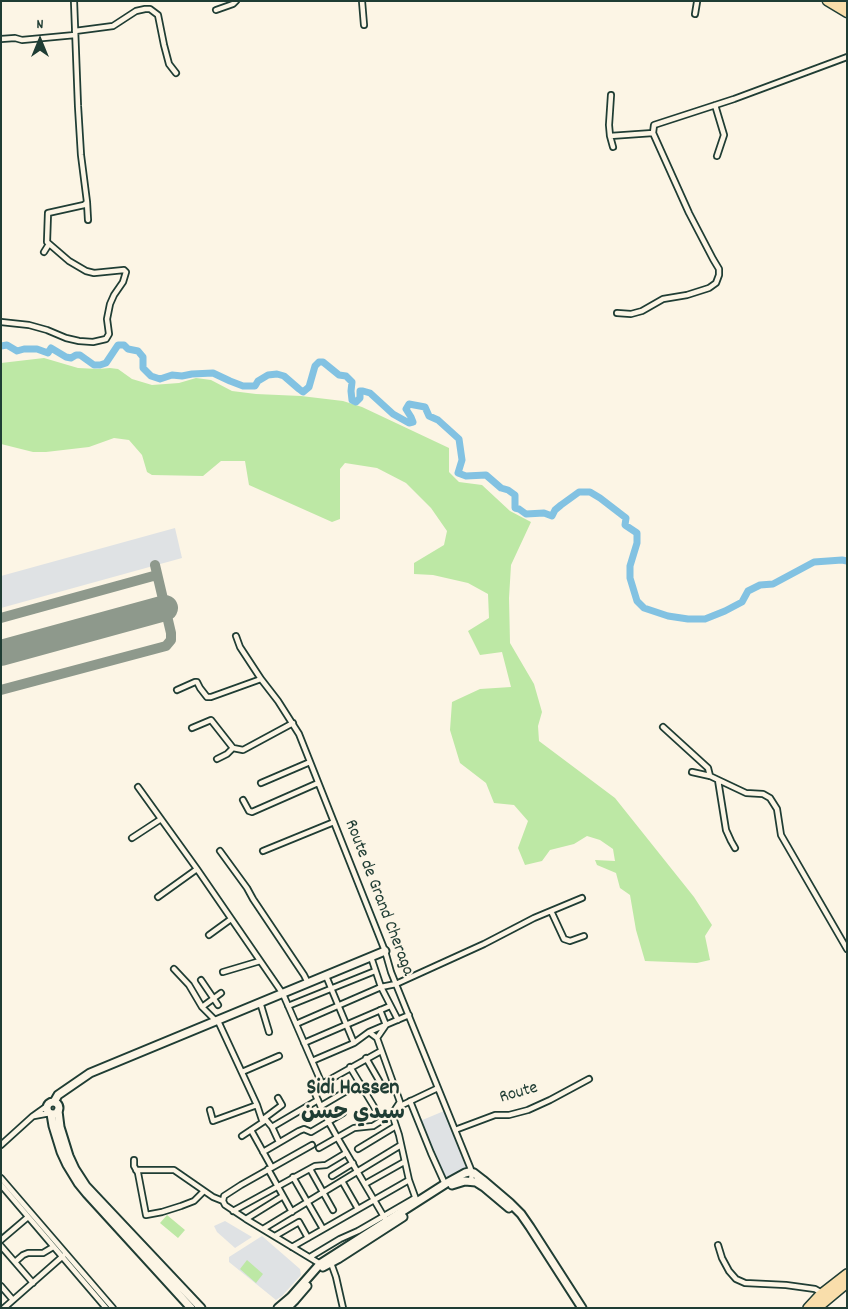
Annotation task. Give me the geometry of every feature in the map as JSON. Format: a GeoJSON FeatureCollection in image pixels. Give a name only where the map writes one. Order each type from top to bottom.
{"type":"FeatureCollection","features":[{"type":"Feature","properties":{"kind":"highway"},"geometry":{"type":"LineString","coordinates":[[808,1308],[822,1293],[847,1274]]}},
{"type":"Feature","properties":{"kind":"highway"},"geometry":{"type":"LineString","coordinates":[[817,1308],[847,1283]]}},
{"type":"Feature","properties":{"kind":"main road"},"geometry":{"type":"LineString","coordinates":[[827,1],[847,13]]}},
{"type":"Feature","properties":{"kind":"main road"},"geometry":{"type":"LineString","coordinates":[[838,1],[847,6]]}},
{"type":"Feature","properties":{"kind":"street"},"geometry":{"type":"LineString","coordinates":[[74,1],[81,155],[88,220]]}},
{"type":"Feature","properties":{"kind":"street"},"geometry":{"type":"LineString","coordinates":[[216,10],[233,4],[236,1]]}},
{"type":"Feature","properties":{"kind":"street"},"geometry":{"type":"LineString","coordinates":[[362,1],[364,26]]}},
{"type":"Feature","properties":{"kind":"street"},"geometry":{"type":"LineString","coordinates":[[695,14],[696,2],[702,1]]}},
{"type":"Feature","properties":{"kind":"street"},"geometry":{"type":"LineString","coordinates":[[1,39],[15,38],[22,40],[113,26],[145,8],[158,15],[169,64],[176,73]]}},
{"type":"Feature","properties":{"kind":"street"},"geometry":{"type":"LineString","coordinates":[[617,313],[632,314],[642,311],[663,299],[687,295],[709,288],[716,283],[720,275],[719,269],[689,213],[653,133],[654,125],[847,57]]}},
{"type":"Feature","properties":{"kind":"street"},"geometry":{"type":"LineString","coordinates":[[611,94],[609,125],[613,147]]}},
{"type":"Feature","properties":{"kind":"street"},"geometry":{"type":"LineString","coordinates":[[715,105],[724,135],[717,156]]}},
{"type":"Feature","properties":{"kind":"street"},"geometry":{"type":"LineString","coordinates":[[610,136],[653,133]]}},
{"type":"Feature","properties":{"kind":"street"},"geometry":{"type":"LineString","coordinates":[[1,322],[30,325],[79,341],[101,341],[108,337],[107,319],[110,304],[123,282],[126,272],[124,270],[94,273],[86,271],[69,261],[48,242],[48,213],[84,205],[87,202]]}},
{"type":"Feature","properties":{"kind":"street"},"geometry":{"type":"LineString","coordinates":[[44,252],[49,244]]}},
{"type":"Feature","properties":{"kind":"street","name":"Route de Grand Cheraga"},"geometry":{"type":"LineString","coordinates":[[236,636],[240,648],[299,734],[385,951],[391,972],[472,1173],[471,1181]]}},
{"type":"Feature","properties":{"kind":"street"},"geometry":{"type":"LineString","coordinates":[[177,690],[197,682],[207,697],[211,697],[261,679]]}},
{"type":"Feature","properties":{"kind":"street"},"geometry":{"type":"LineString","coordinates":[[192,728],[211,720],[233,748],[243,750],[292,724]]}},
{"type":"Feature","properties":{"kind":"street"},"geometry":{"type":"LineString","coordinates":[[663,727],[708,768],[710,776]]}},
{"type":"Feature","properties":{"kind":"street"},"geometry":{"type":"LineString","coordinates":[[218,759],[228,754],[233,748]]}},
{"type":"Feature","properties":{"kind":"street"},"geometry":{"type":"LineString","coordinates":[[260,783],[310,762]]}},
{"type":"Feature","properties":{"kind":"street"},"geometry":{"type":"LineString","coordinates":[[692,772],[710,776],[746,793],[764,794],[770,798],[777,809],[781,835],[847,950]]}},
{"type":"Feature","properties":{"kind":"street"},"geometry":{"type":"LineString","coordinates":[[718,780],[726,830],[735,848]]}},
{"type":"Feature","properties":{"kind":"street"},"geometry":{"type":"LineString","coordinates":[[243,800],[248,811],[252,812],[318,783]]}},
{"type":"Feature","properties":{"kind":"street"},"geometry":{"type":"LineString","coordinates":[[138,787],[283,994],[322,1084]]}},
{"type":"Feature","properties":{"kind":"street"},"geometry":{"type":"LineString","coordinates":[[132,838],[161,819]]}},
{"type":"Feature","properties":{"kind":"street"},"geometry":{"type":"LineString","coordinates":[[263,852],[334,822]]}},
{"type":"Feature","properties":{"kind":"street"},"geometry":{"type":"LineString","coordinates":[[220,851],[247,888],[308,983]]}},
{"type":"Feature","properties":{"kind":"street"},"geometry":{"type":"LineString","coordinates":[[158,897],[197,869]]}},
{"type":"Feature","properties":{"kind":"street"},"geometry":{"type":"LineString","coordinates":[[296,1024],[381,987],[396,984],[484,944],[534,918],[582,898]]}},
{"type":"Feature","properties":{"kind":"street"},"geometry":{"type":"LineString","coordinates":[[551,911],[564,940],[570,941],[584,936]]}},
{"type":"Feature","properties":{"kind":"street"},"geometry":{"type":"LineString","coordinates":[[209,935],[231,919]]}},
{"type":"Feature","properties":{"kind":"street"},"geometry":{"type":"LineString","coordinates":[[191,1308],[78,1184],[67,1165],[53,1126],[53,1109],[66,1090],[90,1073],[385,951]]}},
{"type":"Feature","properties":{"kind":"street"},"geometry":{"type":"LineString","coordinates":[[371,956],[374,971],[398,1020]]}},
{"type":"Feature","properties":{"kind":"street"},"geometry":{"type":"LineString","coordinates":[[222,972],[260,961]]}},
{"type":"Feature","properties":{"kind":"street"},"geometry":{"type":"LineString","coordinates":[[174,969],[189,985],[202,1007],[217,1021],[242,1072],[262,1120],[282,1105],[278,1098]]}},
{"type":"Feature","properties":{"kind":"street"},"geometry":{"type":"LineString","coordinates":[[288,1006],[374,971]]}},
{"type":"Feature","properties":{"kind":"street"},"geometry":{"type":"LineString","coordinates":[[326,976],[354,1043]]}},
{"type":"Feature","properties":{"kind":"street"},"geometry":{"type":"LineString","coordinates":[[201,980],[218,1005]]}},
{"type":"Feature","properties":{"kind":"street"},"geometry":{"type":"LineString","coordinates":[[202,1007],[221,993]]}},
{"type":"Feature","properties":{"kind":"street"},"geometry":{"type":"LineString","coordinates":[[260,1002],[269,1032]]}},
{"type":"Feature","properties":{"kind":"street"},"geometry":{"type":"LineString","coordinates":[[304,1043],[390,1006]]}},
{"type":"Feature","properties":{"kind":"street"},"geometry":{"type":"LineString","coordinates":[[380,1010],[386,1025]]}},
{"type":"Feature","properties":{"kind":"street"},"geometry":{"type":"LineString","coordinates":[[312,1061],[354,1043],[370,1032],[409,1015]]}},
{"type":"Feature","properties":{"kind":"street"},"geometry":{"type":"LineString","coordinates":[[377,1038],[386,1025]]}},
{"type":"Feature","properties":{"kind":"street"},"geometry":{"type":"LineString","coordinates":[[320,1148],[354,1128],[373,1126],[392,1114],[400,1102],[377,1038],[370,1032]]}},
{"type":"Feature","properties":{"kind":"street"},"geometry":{"type":"LineString","coordinates":[[382,1050],[313,1089],[337,1137],[387,1221]]}},
{"type":"Feature","properties":{"kind":"street"},"geometry":{"type":"LineString","coordinates":[[242,1072],[279,1056]]}},
{"type":"Feature","properties":{"kind":"street"},"geometry":{"type":"LineString","coordinates":[[366,1058],[384,1087],[394,1085]]}},
{"type":"Feature","properties":{"kind":"street"},"geometry":{"type":"LineString","coordinates":[[350,1067],[382,1120]]}},
{"type":"Feature","properties":{"kind":"street","name":"Route"},"geometry":{"type":"LineString","coordinates":[[455,1130],[495,1116],[509,1115],[528,1110],[588,1080]]}},
{"type":"Feature","properties":{"kind":"street"},"geometry":{"type":"LineString","coordinates":[[321,1106],[360,1083]]}},
{"type":"Feature","properties":{"kind":"street"},"geometry":{"type":"LineString","coordinates":[[396,1108],[438,1088]]}},
{"type":"Feature","properties":{"kind":"street"},"geometry":{"type":"LineString","coordinates":[[272,1128],[318,1100]]}},
{"type":"Feature","properties":{"kind":"street"},"geometry":{"type":"LineString","coordinates":[[410,1101],[445,1184]]}},
{"type":"Feature","properties":{"kind":"street"},"geometry":{"type":"LineString","coordinates":[[210,1110],[214,1121],[257,1105]]}},
{"type":"Feature","properties":{"kind":"street"},"geometry":{"type":"LineString","coordinates":[[1,1145],[33,1116],[53,1109]]}},
{"type":"Feature","properties":{"kind":"street"},"geometry":{"type":"LineString","coordinates":[[53,1109],[69,1156],[86,1186],[200,1308]]}},
{"type":"Feature","properties":{"kind":"street"},"geometry":{"type":"LineString","coordinates":[[263,1152],[299,1130],[304,1128],[311,1132],[343,1113]]}},
{"type":"Feature","properties":{"kind":"street"},"geometry":{"type":"LineString","coordinates":[[392,1114],[416,1200]]}},
{"type":"Feature","properties":{"kind":"street"},"geometry":{"type":"LineString","coordinates":[[242,1136],[266,1120],[280,1142]]}},
{"type":"Feature","properties":{"kind":"street"},"geometry":{"type":"LineString","coordinates":[[358,1150],[396,1126]]}},
{"type":"Feature","properties":{"kind":"street"},"geometry":{"type":"LineString","coordinates":[[251,1130],[263,1152],[277,1186],[292,1212]]}},
{"type":"Feature","properties":{"kind":"street"},"geometry":{"type":"LineString","coordinates":[[222,1201],[229,1192],[312,1145]]}},
{"type":"Feature","properties":{"kind":"street"},"geometry":{"type":"LineString","coordinates":[[263,1230],[401,1145]]}},
{"type":"Feature","properties":{"kind":"street"},"geometry":{"type":"LineString","coordinates":[[233,1211],[293,1177],[315,1166],[326,1165],[346,1153]]}},
{"type":"Feature","properties":{"kind":"street"},"geometry":{"type":"LineString","coordinates":[[134,1160],[146,1215],[162,1212],[194,1201],[204,1192]]}},
{"type":"Feature","properties":{"kind":"street"},"geometry":{"type":"LineString","coordinates":[[365,1184],[404,1162]]}},
{"type":"Feature","properties":{"kind":"street"},"geometry":{"type":"LineString","coordinates":[[332,1176],[353,1163]]}},
{"type":"Feature","properties":{"kind":"street"},"geometry":{"type":"LineString","coordinates":[[310,1169],[333,1210]]}},
{"type":"Feature","properties":{"kind":"street"},"geometry":{"type":"LineString","coordinates":[[136,1170],[174,1170],[263,1230],[325,1264],[336,1276],[343,1308]]}},
{"type":"Feature","properties":{"kind":"street"},"geometry":{"type":"LineString","coordinates":[[287,1308],[325,1264],[416,1200],[464,1173],[472,1173],[483,1180],[521,1214],[582,1308]]}},
{"type":"Feature","properties":{"kind":"street"},"geometry":{"type":"LineString","coordinates":[[293,1177],[323,1230]]}},
{"type":"Feature","properties":{"kind":"street"},"geometry":{"type":"LineString","coordinates":[[1,1178],[106,1308]]}},
{"type":"Feature","properties":{"kind":"street"},"geometry":{"type":"LineString","coordinates":[[292,1247],[409,1180]]}},
{"type":"Feature","properties":{"kind":"street"},"geometry":{"type":"LineString","coordinates":[[342,1181],[358,1209]]}},
{"type":"Feature","properties":{"kind":"street"},"geometry":{"type":"LineString","coordinates":[[278,1308],[325,1264],[387,1221],[453,1184],[471,1181],[484,1187],[508,1207],[522,1223],[577,1308]]}},
{"type":"Feature","properties":{"kind":"street"},"geometry":{"type":"LineString","coordinates":[[1,1185],[53,1246],[64,1255],[113,1308]]}},
{"type":"Feature","properties":{"kind":"street"},"geometry":{"type":"LineString","coordinates":[[246,1219],[283,1196]]}},
{"type":"Feature","properties":{"kind":"street"},"geometry":{"type":"LineString","coordinates":[[1,1240],[28,1217]]}},
{"type":"Feature","properties":{"kind":"street"},"geometry":{"type":"LineString","coordinates":[[310,1257],[340,1239],[387,1221]]}},
{"type":"Feature","properties":{"kind":"street"},"geometry":{"type":"LineString","coordinates":[[275,1236],[299,1222],[308,1238]]}},
{"type":"Feature","properties":{"kind":"street"},"geometry":{"type":"LineString","coordinates":[[718,1245],[729,1271],[745,1283],[786,1285],[815,1289],[822,1293]]}},
{"type":"Feature","properties":{"kind":"street"},"geometry":{"type":"LineString","coordinates":[[1,1246],[33,1283]]}},
{"type":"Feature","properties":{"kind":"street"},"geometry":{"type":"LineString","coordinates":[[15,1262],[28,1253],[43,1253],[53,1246]]}},
{"type":"Feature","properties":{"kind":"street"},"geometry":{"type":"LineString","coordinates":[[4,1308],[64,1255]]}},
{"type":"Feature","properties":{"kind":"street"},"geometry":{"type":"LineString","coordinates":[[1,1286],[12,1300]]}},
{"type":"Feature","properties":{"kind":"shaded area"},"geometry":{"type":"Polygon","coordinates":[[[175,528],[182,558],[1,608],[1,576],[175,528]]]}},
{"type":"Feature","properties":{"kind":"shaded area"},"geometry":{"type":"Polygon","coordinates":[[[444,1111],[466,1168],[443,1180],[420,1121],[444,1111]]]}},
{"type":"Feature","properties":{"kind":"shaded area"},"geometry":{"type":"Polygon","coordinates":[[[225,1221],[252,1237],[235,1248],[217,1232],[214,1226],[225,1221]]]}},
{"type":"Feature","properties":{"kind":"shaded area"},"geometry":{"type":"Polygon","coordinates":[[[262,1236],[300,1269],[301,1275],[276,1300],[229,1262],[229,1257],[262,1236]]]}},
{"type":"Feature","properties":{"kind":"green space"},"geometry":{"type":"Polygon","coordinates":[[[44,358],[78,368],[118,369],[132,379],[152,385],[179,383],[196,378],[211,380],[232,391],[343,401],[362,407],[449,448],[449,472],[459,482],[482,485],[510,511],[531,522],[511,565],[509,598],[510,643],[534,684],[542,712],[538,726],[539,741],[615,798],[694,897],[712,925],[705,936],[710,960],[697,963],[645,961],[636,930],[630,895],[620,888],[616,873],[597,865],[595,860],[615,861],[613,849],[600,840],[587,836],[574,844],[550,850],[542,861],[525,865],[518,848],[528,821],[514,805],[494,803],[486,783],[460,763],[450,730],[452,702],[480,689],[511,687],[502,652],[480,655],[468,631],[489,618],[488,594],[468,583],[433,575],[414,574],[414,563],[444,545],[447,531],[431,508],[406,483],[377,468],[345,463],[340,469],[340,519],[332,522],[249,485],[245,461],[221,461],[203,476],[152,475],[147,472],[142,455],[129,440],[114,438],[89,447],[46,452],[33,452],[1,444],[1,363],[44,358]]]}},
{"type":"Feature","properties":{"kind":"green space"},"geometry":{"type":"Polygon","coordinates":[[[167,1215],[185,1230],[178,1238],[160,1223],[167,1215]]]}},
{"type":"Feature","properties":{"kind":"green space"},"geometry":{"type":"Polygon","coordinates":[[[247,1260],[263,1274],[256,1283],[240,1269],[247,1260]]]}},
{"type":"Feature","properties":{"kind":"waterway"},"geometry":{"type":"LineString","coordinates":[[1,346],[7,345],[17,351],[37,349],[48,353],[51,348],[66,357],[71,358],[80,355],[94,365],[100,365],[106,363],[118,345],[124,345],[128,349],[138,351],[143,357],[143,368],[151,376],[160,379],[172,375],[213,373],[243,386],[255,386],[258,381],[268,375],[277,374],[284,376],[303,392],[309,387],[315,366],[319,362],[323,362],[339,375],[346,376],[352,382],[352,400],[356,402],[360,398],[360,391],[370,393],[393,414],[409,423],[413,422],[406,409],[409,404],[425,407],[429,416],[438,420],[459,439],[462,460],[458,473],[466,476],[486,475],[501,488],[515,495],[515,508],[526,514],[544,513],[552,516],[555,510],[579,492],[590,492],[600,498],[626,518],[625,525],[637,533],[637,543],[630,566],[630,578],[637,601],[644,608],[668,616],[705,619],[742,602],[748,591],[760,585],[773,584],[814,562],[847,561]]}},
{"type":"Feature","properties":{"kind":"taxiway"},"geometry":{"type":"LineString","coordinates":[[1,690],[166,646],[171,640],[171,633],[155,565]]}},
{"type":"Feature","properties":{"kind":"taxiway"},"geometry":{"type":"LineString","coordinates":[[1,618],[157,575]]}},
{"type":"Feature","properties":{"kind":"taxiway"},"geometry":{"type":"LineString","coordinates":[[1,646],[3,653]]}},
{"type":"Feature","properties":{"kind":"runway"},"geometry":{"type":"LineString","coordinates":[[1,653],[165,608]]}},
{"type":"Feature","properties":{"kind":"district","name":"Sidi Hassen سيدي حسن"},"geometry":{"type":"Point","coordinates":[353,1102]}}]}
